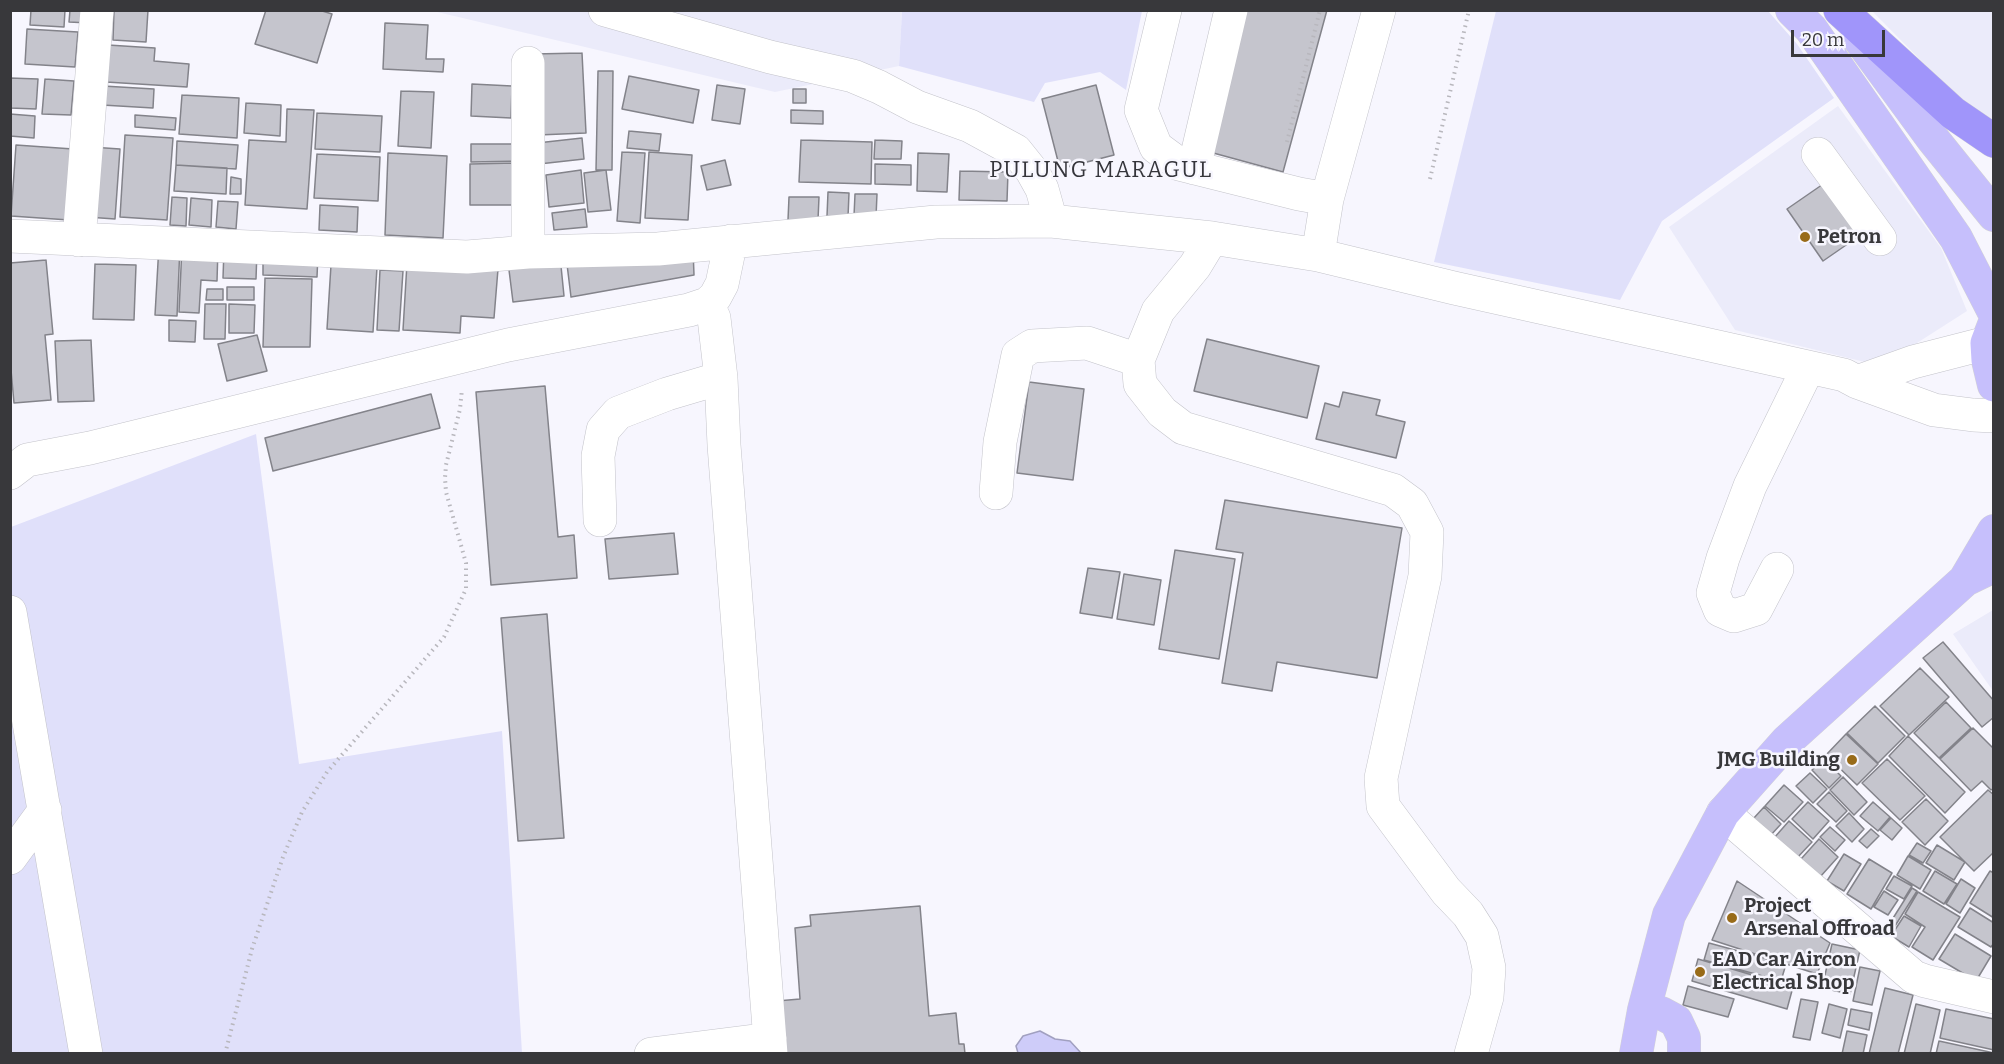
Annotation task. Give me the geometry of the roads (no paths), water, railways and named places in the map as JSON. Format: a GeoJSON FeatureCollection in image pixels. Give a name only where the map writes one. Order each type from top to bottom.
{"type":"FeatureCollection","features":[{"type":"Feature","properties":{"kind":"highway"},"geometry":{"type":"LineString","coordinates":[[1839,10],[1953,113],[1994,141]]}},
{"type":"Feature","properties":{"kind":"main road"},"geometry":{"type":"LineString","coordinates":[[1792,10],[1811,29],[1956,238],[1991,326],[1988,360],[1994,386]]}},
{"type":"Feature","properties":{"kind":"main road"},"geometry":{"type":"LineString","coordinates":[[1839,10],[1932,138],[1994,215]]}},
{"type":"Feature","properties":{"kind":"main road"},"geometry":{"type":"LineString","coordinates":[[1636,1053],[1644,1010],[1669,915],[1723,813],[1787,741],[1979,573],[1994,531]]}},
{"type":"Feature","properties":{"kind":"main road"},"geometry":{"type":"LineString","coordinates":[[1644,1010],[1661,1013],[1676,1021],[1684,1038],[1684,1053]]}},
{"type":"Feature","properties":{"kind":"street"},"geometry":{"type":"LineString","coordinates":[[79,240],[97,10]]}},
{"type":"Feature","properties":{"kind":"street"},"geometry":{"type":"LineString","coordinates":[[605,10],[770,57],[853,76],[917,107],[970,126],[1016,152],[1032,171],[1042,189],[1051,221]]}},
{"type":"Feature","properties":{"kind":"street"},"geometry":{"type":"LineString","coordinates":[[1165,10],[1141,111],[1156,147],[1179,165],[1327,199]]}},
{"type":"Feature","properties":{"kind":"street"},"geometry":{"type":"LineString","coordinates":[[1194,168],[1231,10]]}},
{"type":"Feature","properties":{"kind":"street"},"geometry":{"type":"LineString","coordinates":[[1318,255],[1327,199],[1379,10]]}},
{"type":"Feature","properties":{"kind":"street"},"geometry":{"type":"LineString","coordinates":[[528,63],[528,252]]}},
{"type":"Feature","properties":{"kind":"street"},"geometry":{"type":"LineString","coordinates":[[1818,154],[1880,239]]}},
{"type":"Feature","properties":{"kind":"street"},"geometry":{"type":"LineString","coordinates":[[10,237],[467,257],[528,252],[658,249],[936,222],[1051,221],[1212,238],[1318,255],[1454,288],[1844,375],[1857,382],[1934,410],[1994,416]]}},
{"type":"Feature","properties":{"kind":"street"},"geometry":{"type":"LineString","coordinates":[[1212,238],[1195,266],[1158,311],[1138,360],[1140,384],[1162,412],[1183,428],[1393,490],[1412,504],[1426,532],[1425,576],[1381,778],[1383,807],[1482,936],[1489,968],[1487,998],[1471,1053]]}},
{"type":"Feature","properties":{"kind":"street"},"geometry":{"type":"LineString","coordinates":[[10,473],[27,460],[90,448],[508,345],[688,310],[707,304],[715,297],[722,284],[731,241]]}},
{"type":"Feature","properties":{"kind":"street"},"geometry":{"type":"LineString","coordinates":[[651,1053],[770,1046],[724,445],[721,378],[714,318],[707,304]]}},
{"type":"Feature","properties":{"kind":"street"},"geometry":{"type":"LineString","coordinates":[[1857,382],[1913,362],[1952,353],[1991,326]]}},
{"type":"Feature","properties":{"kind":"street"},"geometry":{"type":"LineString","coordinates":[[996,492],[1000,442],[1018,355],[1032,346],[1087,343],[1138,360]]}},
{"type":"Feature","properties":{"kind":"street"},"geometry":{"type":"LineString","coordinates":[[1778,569],[1756,609],[1734,616],[1720,610],[1713,593],[1723,558],[1750,486],[1808,368]]}},
{"type":"Feature","properties":{"kind":"street"},"geometry":{"type":"LineString","coordinates":[[600,520],[598,456],[603,430],[618,413],[667,394],[721,378]]}},
{"type":"Feature","properties":{"kind":"street"},"geometry":{"type":"LineString","coordinates":[[10,612],[86,1053]]}},
{"type":"Feature","properties":{"kind":"street"},"geometry":{"type":"LineString","coordinates":[[10,858],[45,810]]}},
{"type":"Feature","properties":{"kind":"street"},"geometry":{"type":"LineString","coordinates":[[1723,813],[1914,977],[1994,997]]}},
{"type":"Feature","properties":{"kind":"water"},"geometry":{"type":"Polygon","coordinates":[[[1040,1031],[1055,1039],[1070,1041],[1081,1053],[1018,1053],[1016,1046],[1023,1036],[1040,1031]]]}},
{"type":"Feature","properties":{"kind":"place","name":"Petron"},"geometry":{"type":"Point","coordinates":[1805,237]}},
{"type":"Feature","properties":{"kind":"place","name":"JMG Building"},"geometry":{"type":"Point","coordinates":[1852,760]}},
{"type":"Feature","properties":{"kind":"place","name":"Project Arsenal Offroad"},"geometry":{"type":"Point","coordinates":[1732,918]}},
{"type":"Feature","properties":{"kind":"place","name":"EAD Car Aircon Electrical Shop"},"geometry":{"type":"Point","coordinates":[1700,972]}},
{"type":"Feature","properties":{"kind":"district","name":"PULUNG MARAGUL"},"geometry":{"type":"Point","coordinates":[1101,171]}}]}
